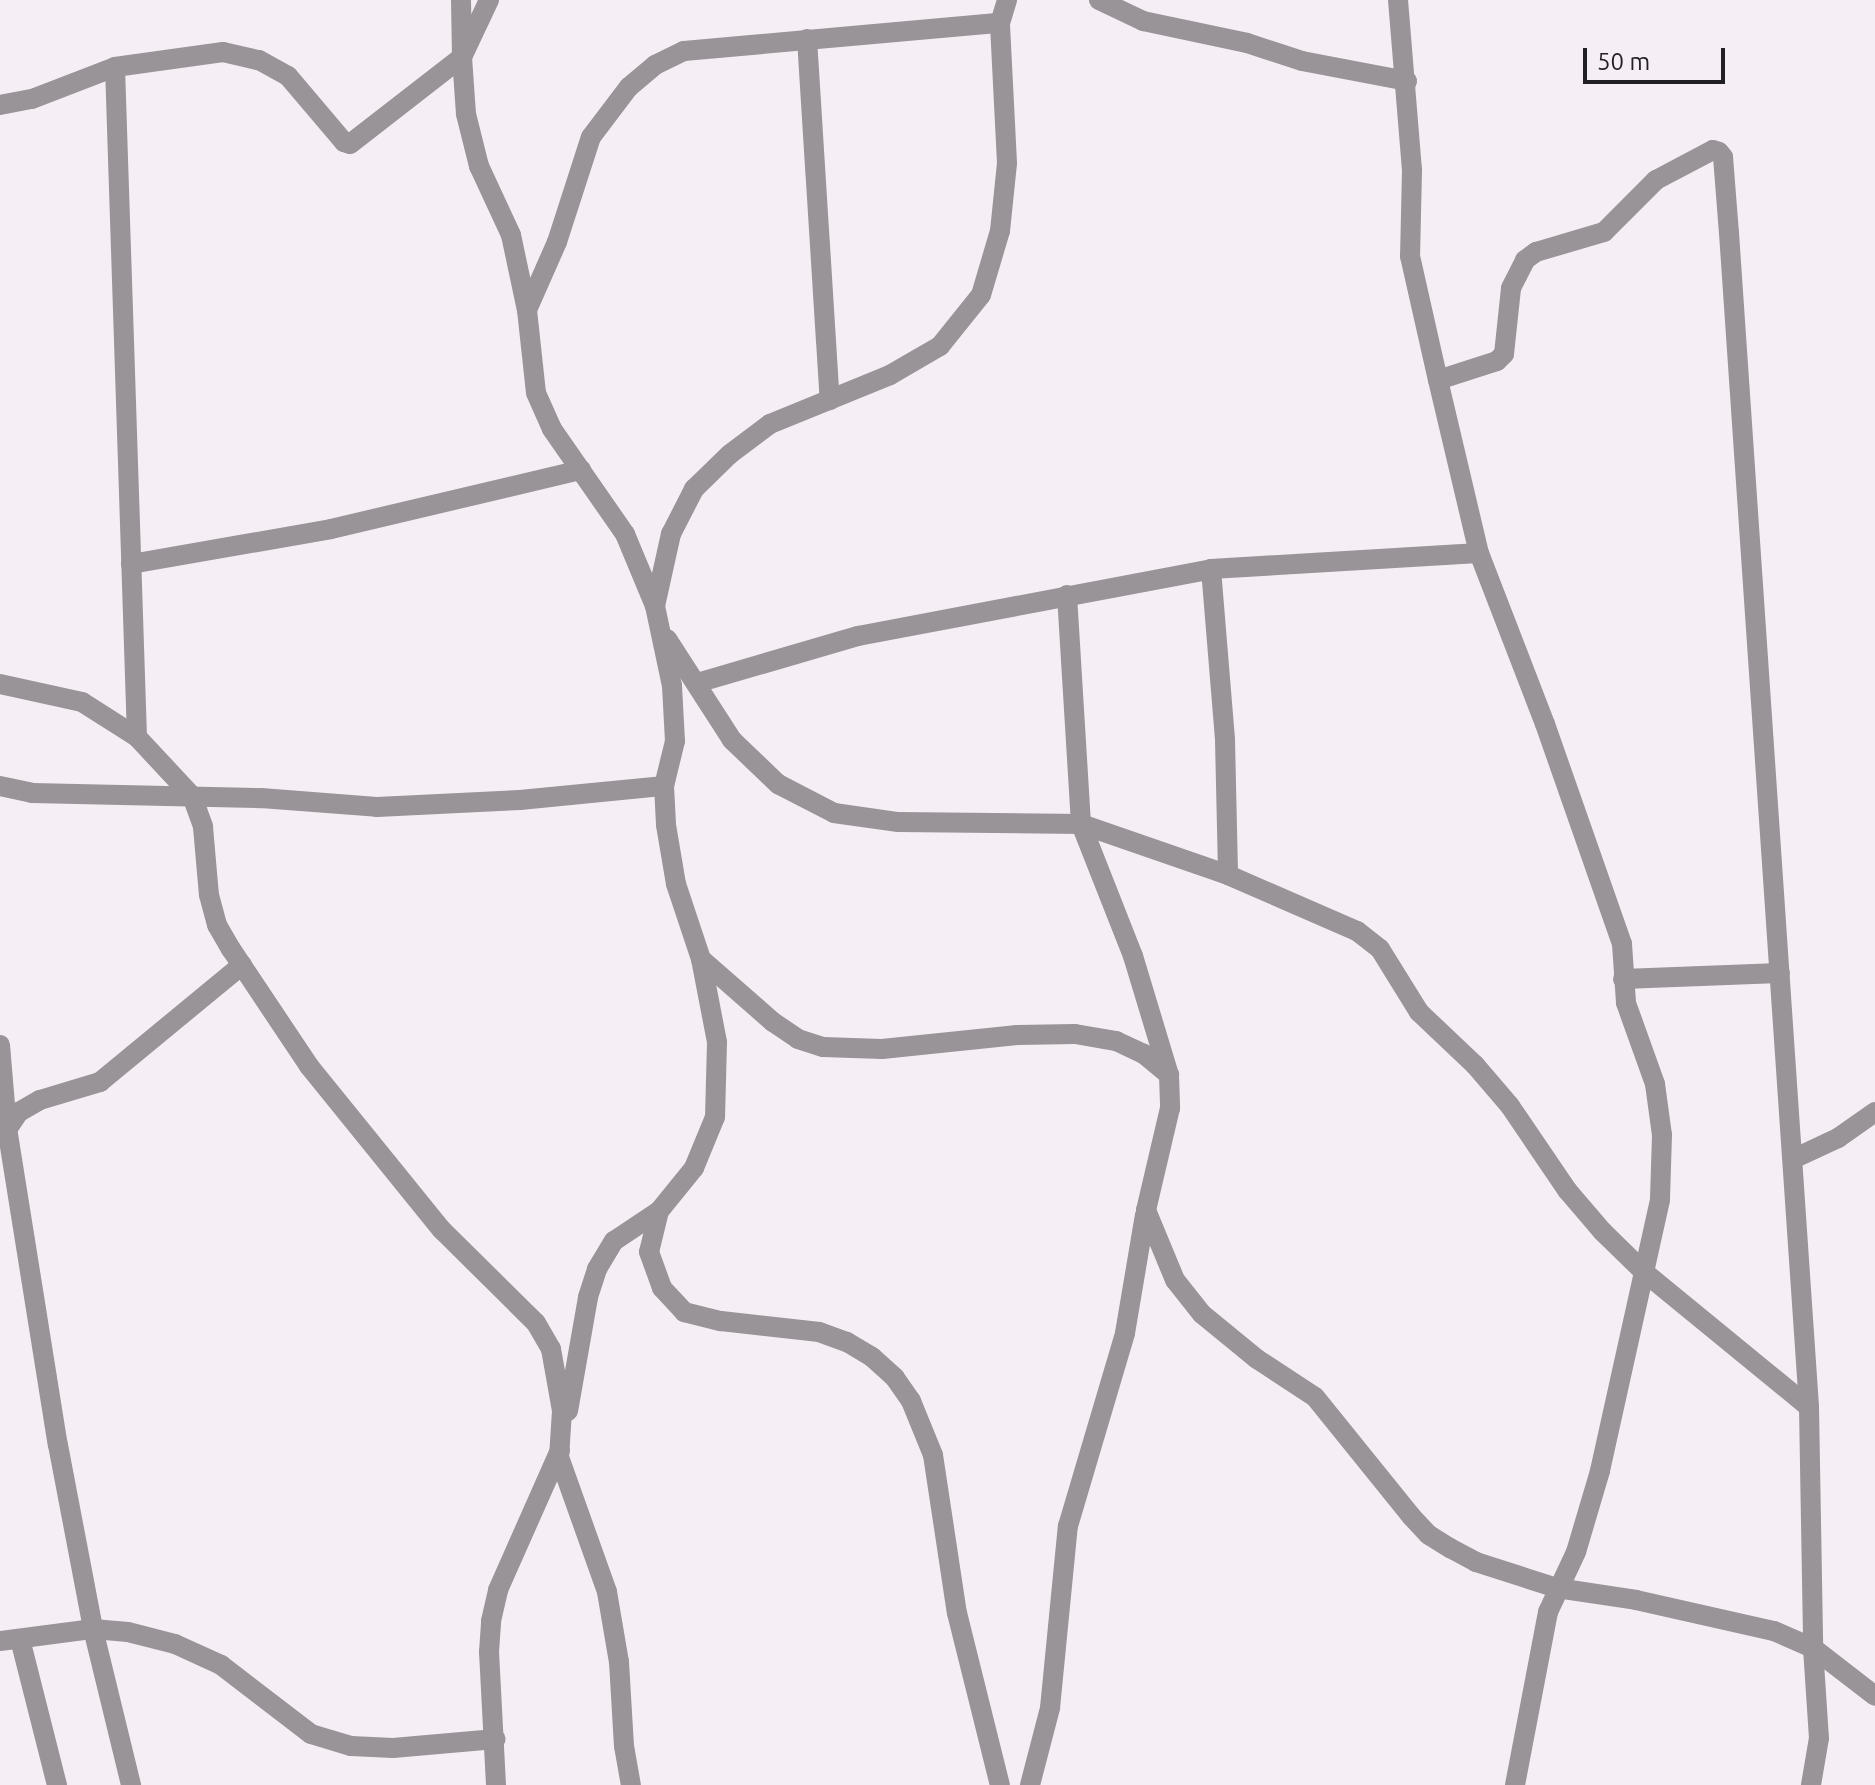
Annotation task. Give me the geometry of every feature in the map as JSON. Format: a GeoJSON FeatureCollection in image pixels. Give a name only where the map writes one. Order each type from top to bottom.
{"type":"FeatureCollection","features":[{"type":"Feature","properties":{"kind":"street"},"geometry":{"type":"LineString","coordinates":[[461,0],[466,114],[479,166],[511,235],[527,310],[536,393],[552,429],[625,534],[664,635],[672,686],[675,741],[664,786],[676,884],[701,959],[717,1042],[715,1117],[694,1168],[659,1211],[614,1241],[597,1269],[588,1297],[559,1457],[498,1590],[491,1621],[489,1652],[496,1739],[496,1785]]}},
{"type":"Feature","properties":{"kind":"street"},"geometry":{"type":"LineString","coordinates":[[0,105],[32,99],[115,67],[223,52],[259,60],[288,76],[344,142],[350,144],[462,57],[489,0]]}},
{"type":"Feature","properties":{"kind":"street"},"geometry":{"type":"LineString","coordinates":[[655,606],[671,534],[694,489],[730,454],[770,424],[890,375],[940,346],[981,295],[1000,231],[1007,163],[1000,23],[1007,0]]}},
{"type":"Feature","properties":{"kind":"street"},"geometry":{"type":"LineString","coordinates":[[1099,0],[1143,21],[1247,43],[1302,61],[1407,81]]}},
{"type":"Feature","properties":{"kind":"street"},"geometry":{"type":"LineString","coordinates":[[1398,0],[1412,170],[1410,256],[1438,380],[1479,553],[1545,724],[1622,944],[1626,1003],[1655,1084],[1662,1135],[1660,1200],[1600,1471],[1576,1552],[1548,1612],[1515,1785]]}},
{"type":"Feature","properties":{"kind":"street"},"geometry":{"type":"LineString","coordinates":[[527,310],[557,242],[591,137],[629,87],[655,65],[684,51],[1000,23]]}},
{"type":"Feature","properties":{"kind":"street"},"geometry":{"type":"LineString","coordinates":[[807,39],[830,400]]}},
{"type":"Feature","properties":{"kind":"street"},"geometry":{"type":"LineString","coordinates":[[115,67],[137,737]]}},
{"type":"Feature","properties":{"kind":"street"},"geometry":{"type":"LineString","coordinates":[[1438,380],[1497,361],[1504,354],[1511,288],[1525,260],[1536,252],[1604,232],[1656,180],[1713,150],[1723,157],[1809,1407],[1813,1648],[1819,1738],[1811,1785]]}},
{"type":"Feature","properties":{"kind":"street"},"geometry":{"type":"LineString","coordinates":[[131,564],[331,529],[581,470]]}},
{"type":"Feature","properties":{"kind":"street"},"geometry":{"type":"LineString","coordinates":[[697,683],[858,636],[1211,569],[1479,553]]}},
{"type":"Feature","properties":{"kind":"street"},"geometry":{"type":"LineString","coordinates":[[1211,569],[1225,740],[1228,875]]}},
{"type":"Feature","properties":{"kind":"street"},"geometry":{"type":"LineString","coordinates":[[1030,1785],[1050,1708],[1068,1526],[1125,1333],[1146,1210],[1170,1108],[1169,1075],[1133,956],[1081,824],[1067,595]]}},
{"type":"Feature","properties":{"kind":"street"},"geometry":{"type":"LineString","coordinates":[[664,635],[732,740],[778,784],[834,813],[898,822],[1081,824],[1228,875],[1357,931],[1380,949],[1419,1012],[1484,1075],[1510,1106],[1567,1190],[1644,1272],[1809,1407]]}},
{"type":"Feature","properties":{"kind":"street"},"geometry":{"type":"LineString","coordinates":[[0,684],[82,702],[137,737],[192,796],[203,827],[209,895],[217,925],[242,965],[309,1066],[442,1230],[536,1323],[551,1349],[562,1411],[559,1457],[607,1592],[619,1662],[624,1746],[631,1785]]}},
{"type":"Feature","properties":{"kind":"street"},"geometry":{"type":"LineString","coordinates":[[0,786],[32,793],[192,796],[377,807],[520,800],[664,786]]}},
{"type":"Feature","properties":{"kind":"street"},"geometry":{"type":"LineString","coordinates":[[701,959],[773,1022],[798,1039],[823,1047],[882,1049],[1017,1035],[1075,1034],[1116,1041],[1144,1054],[1169,1075]]}},
{"type":"Feature","properties":{"kind":"street"},"geometry":{"type":"LineString","coordinates":[[3,1136],[19,1112],[40,1100],[100,1082],[242,965]]}},
{"type":"Feature","properties":{"kind":"street"},"geometry":{"type":"LineString","coordinates":[[1623,979],[1780,973]]}},
{"type":"Feature","properties":{"kind":"street"},"geometry":{"type":"LineString","coordinates":[[0,1045],[3,1136],[55,1430],[93,1629],[131,1785]]}},
{"type":"Feature","properties":{"kind":"street"},"geometry":{"type":"LineString","coordinates":[[1793,1159],[1838,1138],[1875,1112]]}},
{"type":"Feature","properties":{"kind":"street"},"geometry":{"type":"LineString","coordinates":[[1146,1210],[1175,1280],[1202,1314],[1257,1359],[1315,1397],[1429,1535],[1476,1562],[1557,1588],[1717,1617],[1774,1631],[1813,1648],[1875,1696]]}},
{"type":"Feature","properties":{"kind":"street"},"geometry":{"type":"LineString","coordinates":[[659,1211],[649,1252],[662,1288],[684,1312],[721,1321],[819,1332],[847,1342],[872,1357],[895,1378],[911,1401],[933,1455],[957,1613],[1000,1785]]}},
{"type":"Feature","properties":{"kind":"street"},"geometry":{"type":"LineString","coordinates":[[57,1785],[10,1640],[93,1629],[128,1632],[186,1649],[221,1665],[311,1734],[351,1746],[393,1748],[496,1739]]}}]}
